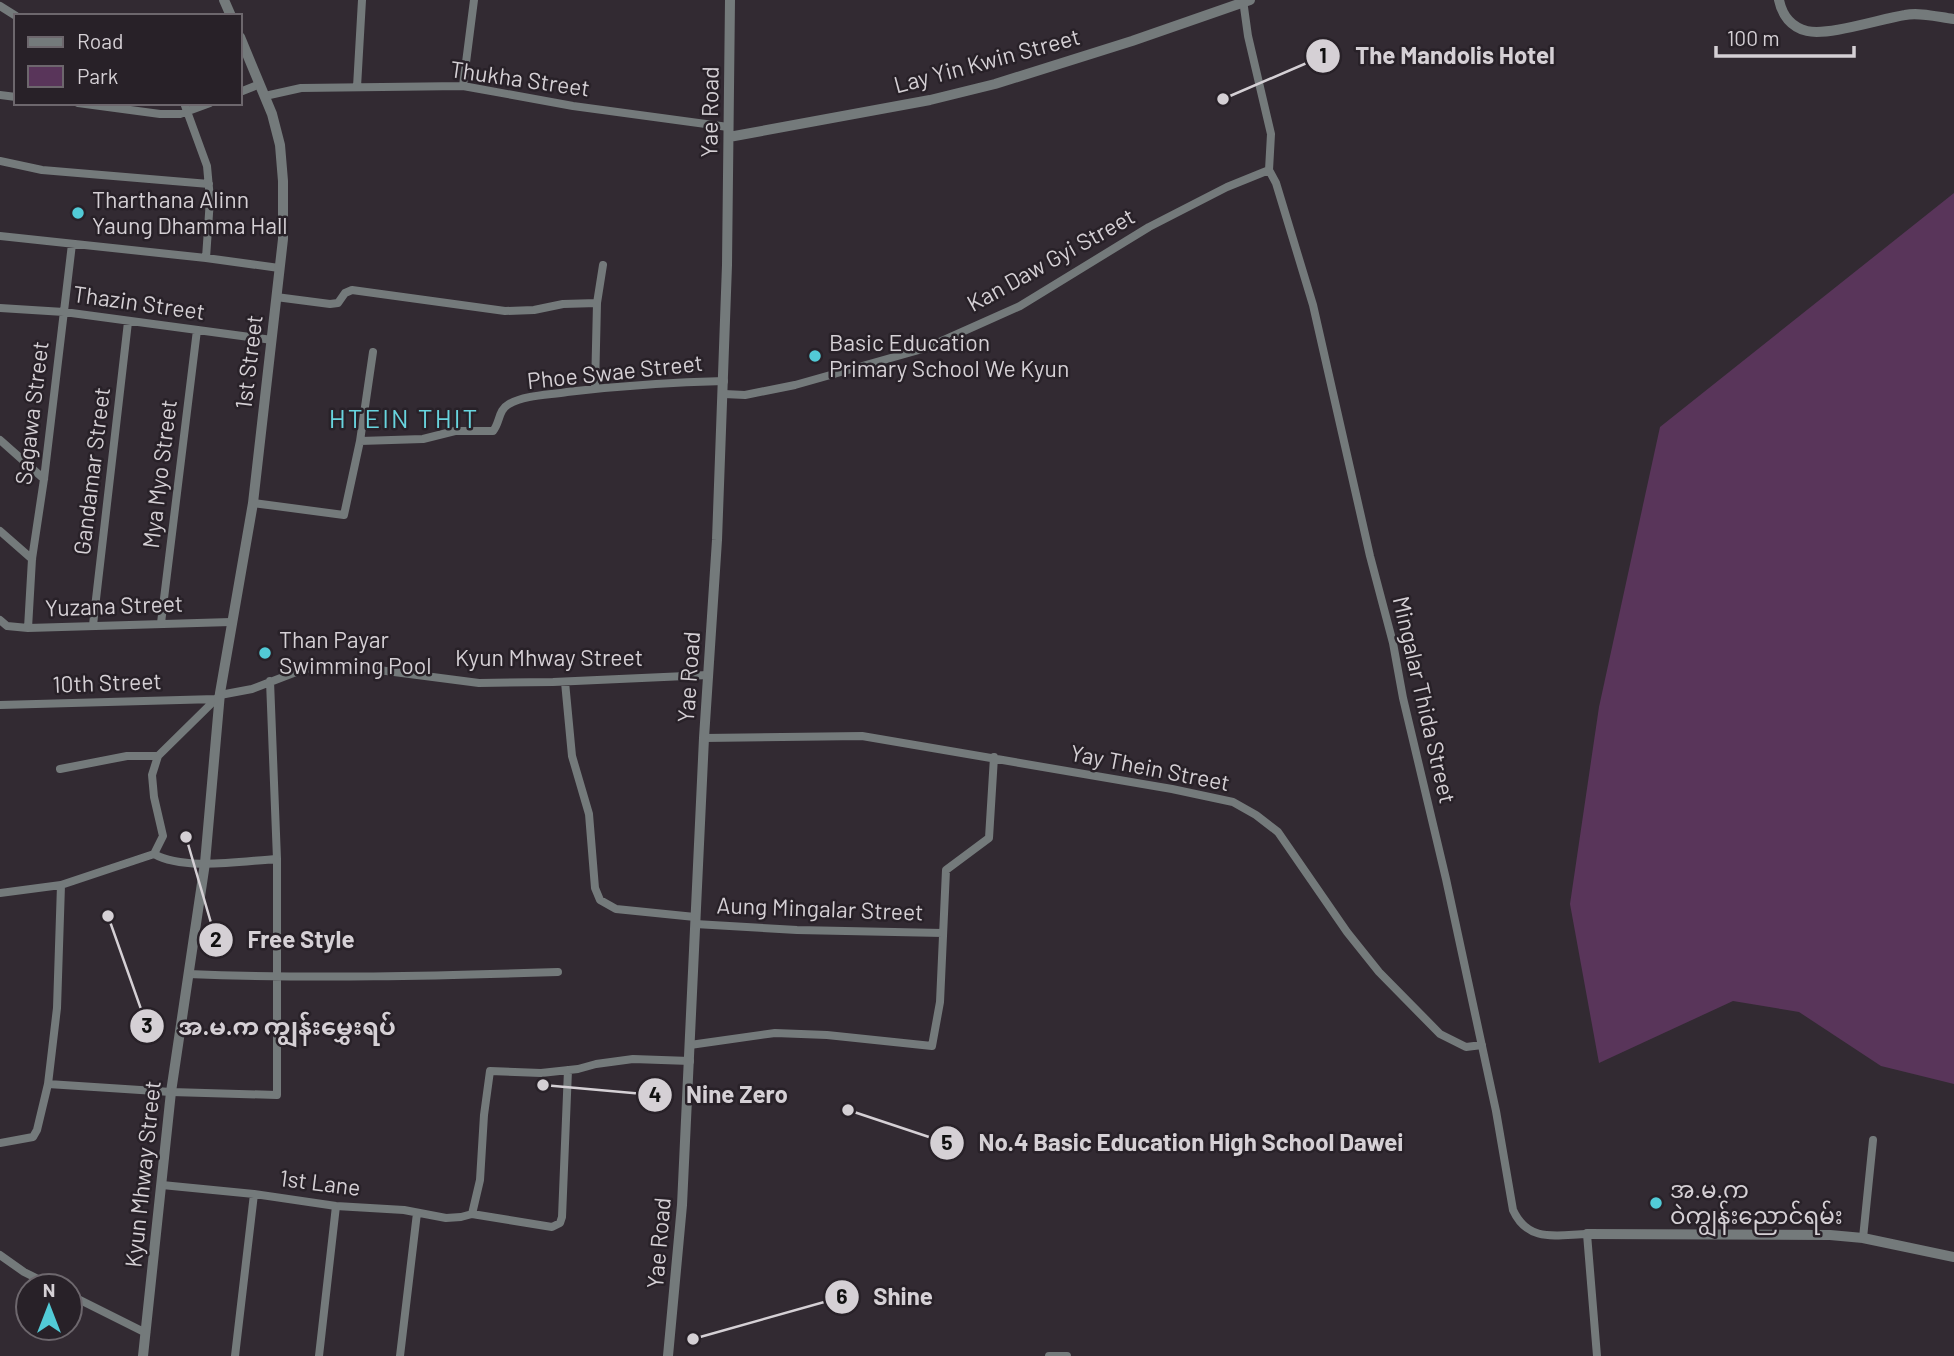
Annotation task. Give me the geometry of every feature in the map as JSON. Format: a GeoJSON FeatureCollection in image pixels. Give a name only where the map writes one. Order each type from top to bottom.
{"type":"FeatureCollection","features":[{"type":"Feature","properties":{"kind":"street"},"geometry":{"type":"LineString","coordinates":[[357,88],[362,0]]}},
{"type":"Feature","properties":{"kind":"street"},"geometry":{"type":"LineString","coordinates":[[463,86],[474,0]]}},
{"type":"Feature","properties":{"kind":"street","name":"Yae Road"},"geometry":{"type":"LineString","coordinates":[[668,1356],[682,1205],[704,738],[724,394],[730,0]]}},
{"type":"Feature","properties":{"kind":"street"},"geometry":{"type":"LineString","coordinates":[[1779,0],[1787,19],[1806,31],[1837,29],[1909,14],[1954,19]]}},
{"type":"Feature","properties":{"kind":"street","name":"Lay Yin Kwin Street"},"geometry":{"type":"LineString","coordinates":[[729,132],[930,100],[995,84],[1132,41],[1245,1]]}},
{"type":"Feature","properties":{"kind":"street","name":"Mingalar Thida Street"},"geometry":{"type":"LineString","coordinates":[[1245,1],[1248,36],[1271,134],[1269,170],[1276,183],[1313,305],[1370,556],[1394,643],[1403,698],[1482,1045],[1513,1210],[1528,1231],[1547,1235],[1587,1234]]}},
{"type":"Feature","properties":{"kind":"street","name":"1st Street"},"geometry":{"type":"LineString","coordinates":[[218,697],[253,503],[283,228],[284,181],[281,145],[265,96],[242,42]]}},
{"type":"Feature","properties":{"kind":"street"},"geometry":{"type":"LineString","coordinates":[[242,91],[260,84]]}},
{"type":"Feature","properties":{"kind":"street","name":"Thukha Street"},"geometry":{"type":"LineString","coordinates":[[265,96],[301,88],[463,86],[729,132]]}},
{"type":"Feature","properties":{"kind":"street"},"geometry":{"type":"LineString","coordinates":[[93,105],[160,114],[187,113],[205,105]]}},
{"type":"Feature","properties":{"kind":"street"},"geometry":{"type":"LineString","coordinates":[[185,105],[207,166],[210,199],[206,258]]}},
{"type":"Feature","properties":{"kind":"street"},"geometry":{"type":"LineString","coordinates":[[0,161],[41,170],[209,184]]}},
{"type":"Feature","properties":{"kind":"street","name":"Kan Daw Gyi Street"},"geometry":{"type":"LineString","coordinates":[[724,394],[745,395],[795,385],[926,348],[1020,306],[1149,227],[1227,187],[1269,170]]}},
{"type":"Feature","properties":{"kind":"street"},"geometry":{"type":"LineString","coordinates":[[0,236],[279,268]]}},
{"type":"Feature","properties":{"kind":"street","name":"Sagawa Street"},"geometry":{"type":"LineString","coordinates":[[28,628],[32,559],[72,244]]}},
{"type":"Feature","properties":{"kind":"street"},"geometry":{"type":"LineString","coordinates":[[595,389],[597,303],[603,265]]}},
{"type":"Feature","properties":{"kind":"street"},"geometry":{"type":"LineString","coordinates":[[276,297],[330,304],[338,303],[345,293],[352,290],[505,311],[597,303]]}},
{"type":"Feature","properties":{"kind":"street","name":"Thazin Street"},"geometry":{"type":"LineString","coordinates":[[0,307],[64,312],[272,340]]}},
{"type":"Feature","properties":{"kind":"street","name":"Gandamar Street"},"geometry":{"type":"LineString","coordinates":[[93,625],[128,322]]}},
{"type":"Feature","properties":{"kind":"street","name":"Mya Myo Street"},"geometry":{"type":"LineString","coordinates":[[161,623],[197,330]]}},
{"type":"Feature","properties":{"kind":"street"},"geometry":{"type":"LineString","coordinates":[[253,503],[344,515],[360,441],[373,352]]}},
{"type":"Feature","properties":{"kind":"street","name":"Phoe Swae Street"},"geometry":{"type":"LineString","coordinates":[[360,441],[424,439],[454,431],[493,431],[502,410],[512,402],[544,395],[666,382],[724,381]]}},
{"type":"Feature","properties":{"kind":"street"},"geometry":{"type":"LineString","coordinates":[[0,440],[44,479]]}},
{"type":"Feature","properties":{"kind":"street"},"geometry":{"type":"LineString","coordinates":[[0,531],[32,559]]}},
{"type":"Feature","properties":{"kind":"street","name":"Yuzana Street"},"geometry":{"type":"LineString","coordinates":[[0,620],[7,625],[28,628],[231,622]]}},
{"type":"Feature","properties":{"kind":"street","name":"Kyun Mhway Street"},"geometry":{"type":"LineString","coordinates":[[143,1356],[171,1092],[205,863],[218,697],[304,669],[340,665],[479,683],[708,675]]}},
{"type":"Feature","properties":{"kind":"street"},"geometry":{"type":"LineString","coordinates":[[48,1084],[277,1095],[277,859],[271,681]]}},
{"type":"Feature","properties":{"kind":"street","name":"Aung Mingalar Street"},"geometry":{"type":"LineString","coordinates":[[565,681],[572,756],[589,814],[595,888],[600,900],[616,909],[797,930],[943,933]]}},
{"type":"Feature","properties":{"kind":"street"},"geometry":{"type":"LineString","coordinates":[[0,893],[61,886],[154,854],[163,836],[152,775],[158,756],[218,697]]}},
{"type":"Feature","properties":{"kind":"street","name":"10th Street"},"geometry":{"type":"LineString","coordinates":[[0,705],[218,697]]}},
{"type":"Feature","properties":{"kind":"street","name":"Yay Thein Street"},"geometry":{"type":"LineString","coordinates":[[704,738],[862,736],[994,757],[1233,802],[1256,814],[1278,832],[1347,932],[1379,972],[1440,1034],[1466,1047],[1482,1045]]}},
{"type":"Feature","properties":{"kind":"street"},"geometry":{"type":"LineString","coordinates":[[60,769],[127,756],[158,756]]}},
{"type":"Feature","properties":{"kind":"street"},"geometry":{"type":"LineString","coordinates":[[690,1045],[775,1033],[828,1035],[932,1046],[940,1002],[946,870],[989,838],[994,757]]}},
{"type":"Feature","properties":{"kind":"street"},"geometry":{"type":"LineString","coordinates":[[154,854],[167,861],[205,863],[277,859]]}},
{"type":"Feature","properties":{"kind":"street"},"geometry":{"type":"LineString","coordinates":[[0,1143],[33,1137],[48,1084],[57,1008],[61,886]]}},
{"type":"Feature","properties":{"kind":"street"},"geometry":{"type":"LineString","coordinates":[[188,974],[403,977],[558,972]]}},
{"type":"Feature","properties":{"kind":"street"},"geometry":{"type":"LineString","coordinates":[[472,1214],[480,1180],[485,1102],[490,1071],[541,1073],[633,1059],[690,1061]]}},
{"type":"Feature","properties":{"kind":"street","name":"1st Lane"},"geometry":{"type":"LineString","coordinates":[[162,1185],[446,1218],[472,1214],[552,1227],[560,1223],[562,1217],[568,1070]]}},
{"type":"Feature","properties":{"kind":"street"},"geometry":{"type":"LineString","coordinates":[[1863,1238],[1872,1140]]}},
{"type":"Feature","properties":{"kind":"street"},"geometry":{"type":"LineString","coordinates":[[235,1356],[254,1194]]}},
{"type":"Feature","properties":{"kind":"street"},"geometry":{"type":"LineString","coordinates":[[319,1356],[336,1206]]}},
{"type":"Feature","properties":{"kind":"street"},"geometry":{"type":"LineString","coordinates":[[400,1356],[417,1213]]}},
{"type":"Feature","properties":{"kind":"street"},"geometry":{"type":"LineString","coordinates":[[1597,1356],[1587,1234],[1791,1234],[1863,1238],[1954,1257]]}},
{"type":"Feature","properties":{"kind":"street"},"geometry":{"type":"LineString","coordinates":[[0,1255],[24,1272]]}},
{"type":"Feature","properties":{"kind":"street"},"geometry":{"type":"LineString","coordinates":[[84,1302],[146,1333]]}},
{"type":"Feature","properties":{"kind":"street"},"geometry":{"type":"LineString","coordinates":[[1049,1356],[1067,1356]]}},
{"type":"Feature","properties":{"kind":"green space"},"geometry":{"type":"Polygon","coordinates":[[[1954,193],[1954,1084],[1881,1066],[1799,1012],[1733,1001],[1599,1063],[1570,904],[1599,707],[1660,427],[1954,193]]]}},
{"type":"Feature","properties":{"kind":"place","name":"The Mandolis Hotel"},"geometry":{"type":"Point","coordinates":[1223,99]}},
{"type":"Feature","properties":{"kind":"place","name":"Tharthana Alinn Yaung Dhamma Hall"},"geometry":{"type":"Point","coordinates":[78,213]}},
{"type":"Feature","properties":{"kind":"place","name":"Basic Education Primary School We Kyun"},"geometry":{"type":"Point","coordinates":[815,356]}},
{"type":"Feature","properties":{"kind":"place","name":"Than Payar Swimming Pool"},"geometry":{"type":"Point","coordinates":[265,653]}},
{"type":"Feature","properties":{"kind":"place","name":"Free Style"},"geometry":{"type":"Point","coordinates":[186,837]}},
{"type":"Feature","properties":{"kind":"place","name":"အ.မ.က ကျွန်းမွှေးရပ်"},"geometry":{"type":"Point","coordinates":[108,916]}},
{"type":"Feature","properties":{"kind":"place","name":"Nine Zero"},"geometry":{"type":"Point","coordinates":[543,1085]}},
{"type":"Feature","properties":{"kind":"place","name":"No.4 Basic Education High School Dawei"},"geometry":{"type":"Point","coordinates":[848,1110]}},
{"type":"Feature","properties":{"kind":"place","name":"အ.မ.က ဝဲကျွန်းညောင်ရမ်း"},"geometry":{"type":"Point","coordinates":[1656,1203]}},
{"type":"Feature","properties":{"kind":"place","name":"Shine"},"geometry":{"type":"Point","coordinates":[693,1339]}},
{"type":"Feature","properties":{"kind":"district","name":"HTEIN THIT"},"geometry":{"type":"Point","coordinates":[404,419]}}]}
